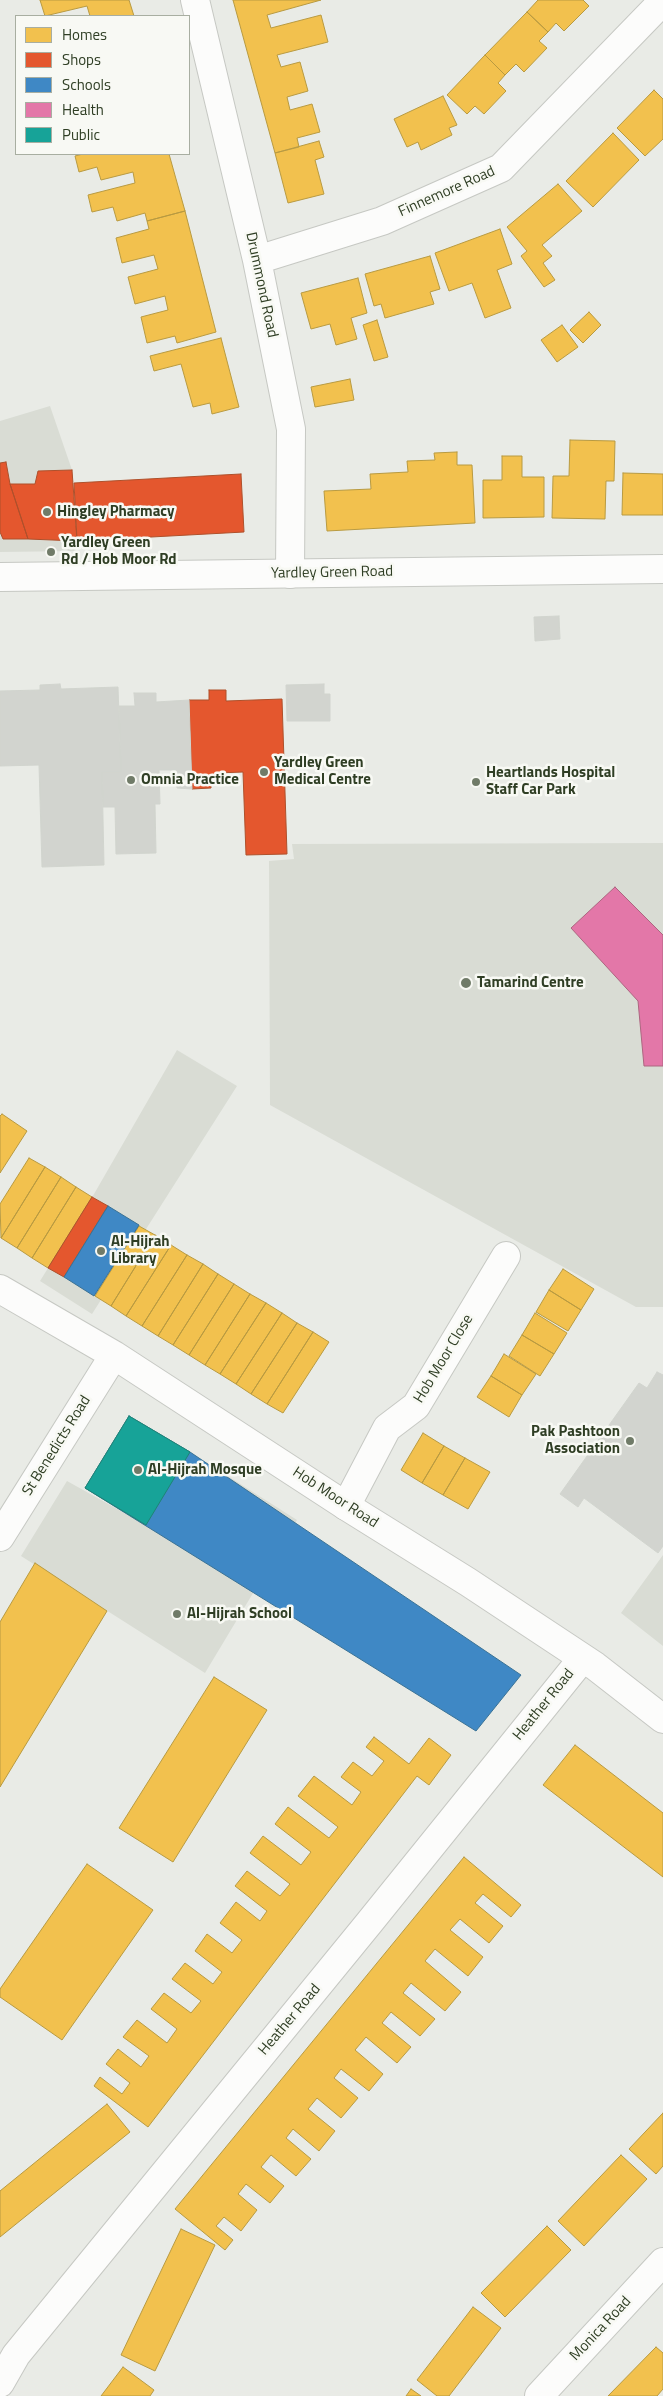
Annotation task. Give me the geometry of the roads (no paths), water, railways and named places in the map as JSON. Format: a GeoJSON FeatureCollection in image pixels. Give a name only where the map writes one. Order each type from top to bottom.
{"type":"FeatureCollection","features":[{"type":"Feature","properties":{"kind":"street","name":"Drummond Road"},"geometry":{"type":"LineString","coordinates":[[195,0],[257,260],[291,429],[290,574]]}},
{"type":"Feature","properties":{"kind":"street","name":"Finnemore Road"},"geometry":{"type":"LineString","coordinates":[[257,260],[382,221],[501,168],[663,1]]}},
{"type":"Feature","properties":{"kind":"street","name":"Yardley Green Road"},"geometry":{"type":"LineString","coordinates":[[0,577],[663,568]]}},
{"type":"Feature","properties":{"kind":"street","name":"Hob Moor Close"},"geometry":{"type":"LineString","coordinates":[[346,1506],[388,1428],[416,1406],[506,1256]]}},
{"type":"Feature","properties":{"kind":"street","name":"Hob Moor Road"},"geometry":{"type":"LineString","coordinates":[[0,1289],[114,1355],[346,1506],[468,1582],[596,1666],[663,1719]]}},
{"type":"Feature","properties":{"kind":"street","name":"St Benedicts Road"},"geometry":{"type":"LineString","coordinates":[[0,1537],[114,1355]]}},
{"type":"Feature","properties":{"kind":"street","name":"Heather Road"},"geometry":{"type":"LineString","coordinates":[[0,2383],[16,2355],[369,1923],[582,1658]]}},
{"type":"Feature","properties":{"kind":"street","name":"Monica Road"},"geometry":{"type":"LineString","coordinates":[[539,2396],[663,2262]]}},
{"type":"Feature","properties":{"kind":"place","name":"Hingley Pharmacy"},"geometry":{"type":"Point","coordinates":[47,512]}},
{"type":"Feature","properties":{"kind":"place","name":"Yardley Green Rd / Hob Moor Rd"},"geometry":{"type":"Point","coordinates":[51,552]}},
{"type":"Feature","properties":{"kind":"place","name":"Yardley Green Medical Centre"},"geometry":{"type":"Point","coordinates":[264,772]}},
{"type":"Feature","properties":{"kind":"place","name":"Omnia Practice"},"geometry":{"type":"Point","coordinates":[131,780]}},
{"type":"Feature","properties":{"kind":"place","name":"Heartlands Hospital Staff Car Park"},"geometry":{"type":"Point","coordinates":[476,782]}},
{"type":"Feature","properties":{"kind":"place","name":"Tamarind Centre"},"geometry":{"type":"Point","coordinates":[466,983]}},
{"type":"Feature","properties":{"kind":"place","name":"Al-Hijrah Library"},"geometry":{"type":"Point","coordinates":[101,1251]}},
{"type":"Feature","properties":{"kind":"place","name":"Pak Pashtoon Association"},"geometry":{"type":"Point","coordinates":[630,1441]}},
{"type":"Feature","properties":{"kind":"place","name":"Al-Hijrah Mosque"},"geometry":{"type":"Point","coordinates":[138,1470]}},
{"type":"Feature","properties":{"kind":"place","name":"Al-Hijrah School"},"geometry":{"type":"Point","coordinates":[177,1614]}}]}
